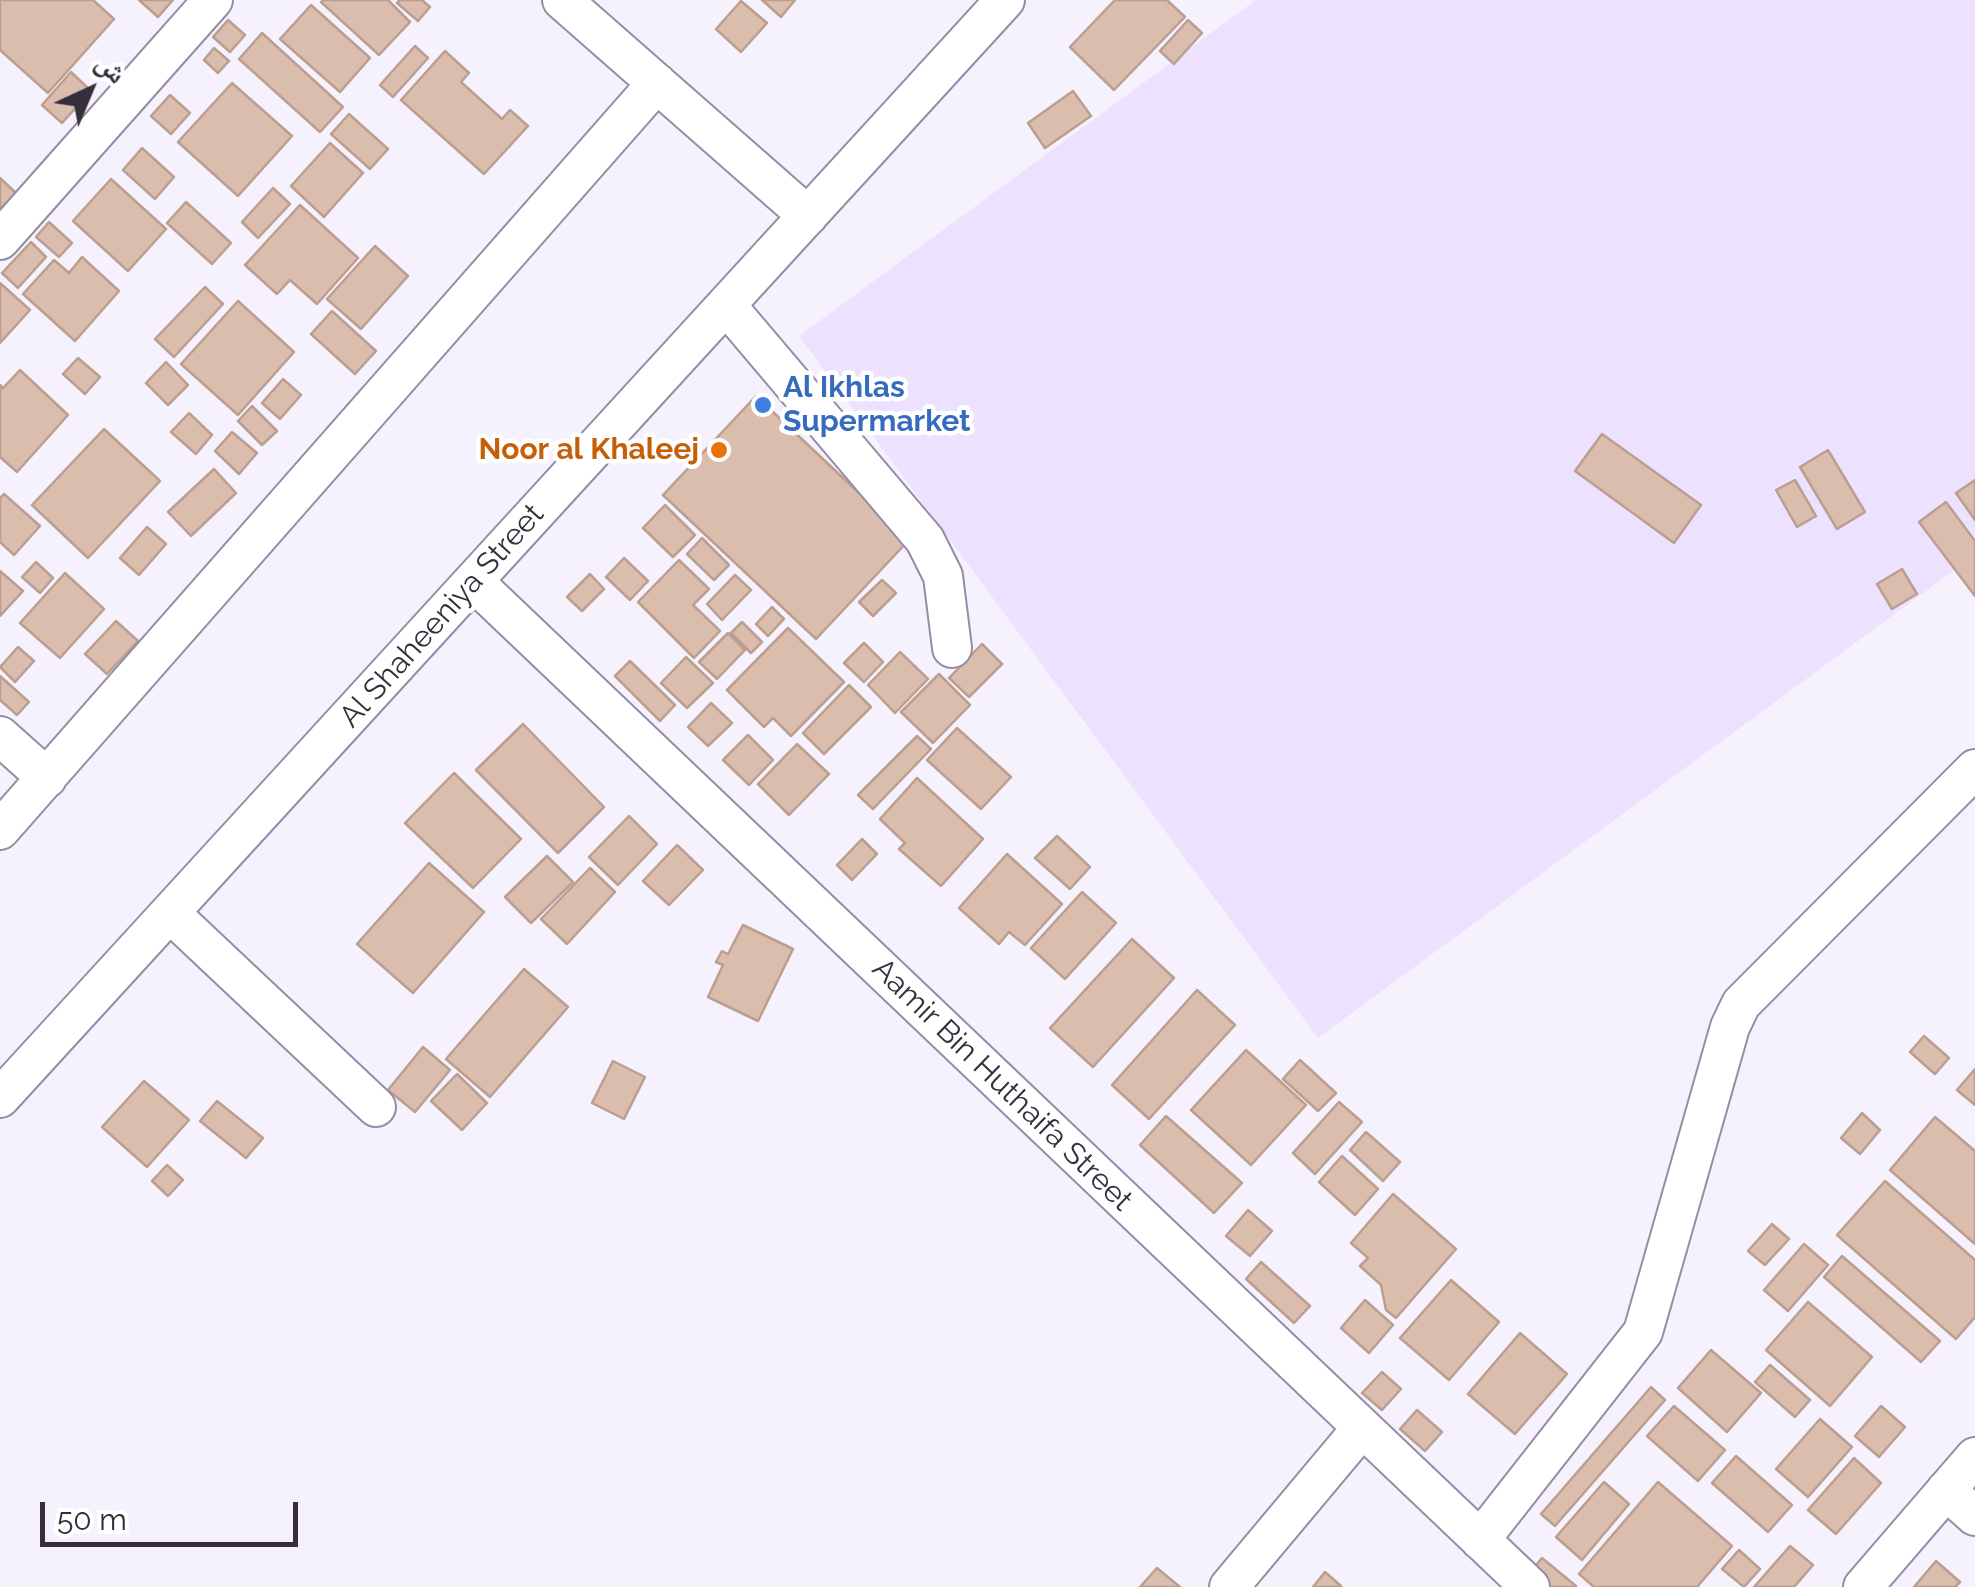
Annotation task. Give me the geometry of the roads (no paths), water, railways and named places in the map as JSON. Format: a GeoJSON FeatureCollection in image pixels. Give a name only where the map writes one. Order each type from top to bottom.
{"type":"FeatureCollection","features":[{"type":"Feature","properties":{"kind":"street"},"geometry":{"type":"LineString","coordinates":[[0,240],[212,0]]}},
{"type":"Feature","properties":{"kind":"street"},"geometry":{"type":"LineString","coordinates":[[562,0],[808,216]]}},
{"type":"Feature","properties":{"kind":"street","name":"Al Shaheeniya Street"},"geometry":{"type":"LineString","coordinates":[[0,1098],[1005,0]]}},
{"type":"Feature","properties":{"kind":"street"},"geometry":{"type":"LineString","coordinates":[[0,830],[657,84]]}},
{"type":"Feature","properties":{"kind":"street"},"geometry":{"type":"LineString","coordinates":[[726,305],[925,540],[943,576],[952,648]]}},
{"type":"Feature","properties":{"kind":"street","name":"Aamir Bin Huthaifa Street"},"geometry":{"type":"LineString","coordinates":[[474,582],[1530,1587]]}},
{"type":"Feature","properties":{"kind":"street"},"geometry":{"type":"LineString","coordinates":[[0,736],[47,778]]}},
{"type":"Feature","properties":{"kind":"street"},"geometry":{"type":"LineString","coordinates":[[1480,1540],[1643,1332],[1730,1027],[1741,1004],[1975,768]]}},
{"type":"Feature","properties":{"kind":"street"},"geometry":{"type":"LineString","coordinates":[[170,913],[376,1108]]}},
{"type":"Feature","properties":{"kind":"street"},"geometry":{"type":"LineString","coordinates":[[1229,1587],[1362,1428]]}},
{"type":"Feature","properties":{"kind":"street"},"geometry":{"type":"LineString","coordinates":[[1863,1587],[1975,1457]]}},
{"type":"Feature","properties":{"kind":"street"},"geometry":{"type":"LineString","coordinates":[[1946,1490],[1975,1516]]}},
{"type":"Feature","properties":{"kind":"place","name":"Al Ikhlas Supermarket"},"geometry":{"type":"Point","coordinates":[763,405]}},
{"type":"Feature","properties":{"kind":"place","name":"Noor al Khaleej"},"geometry":{"type":"Point","coordinates":[719,450]}}]}
